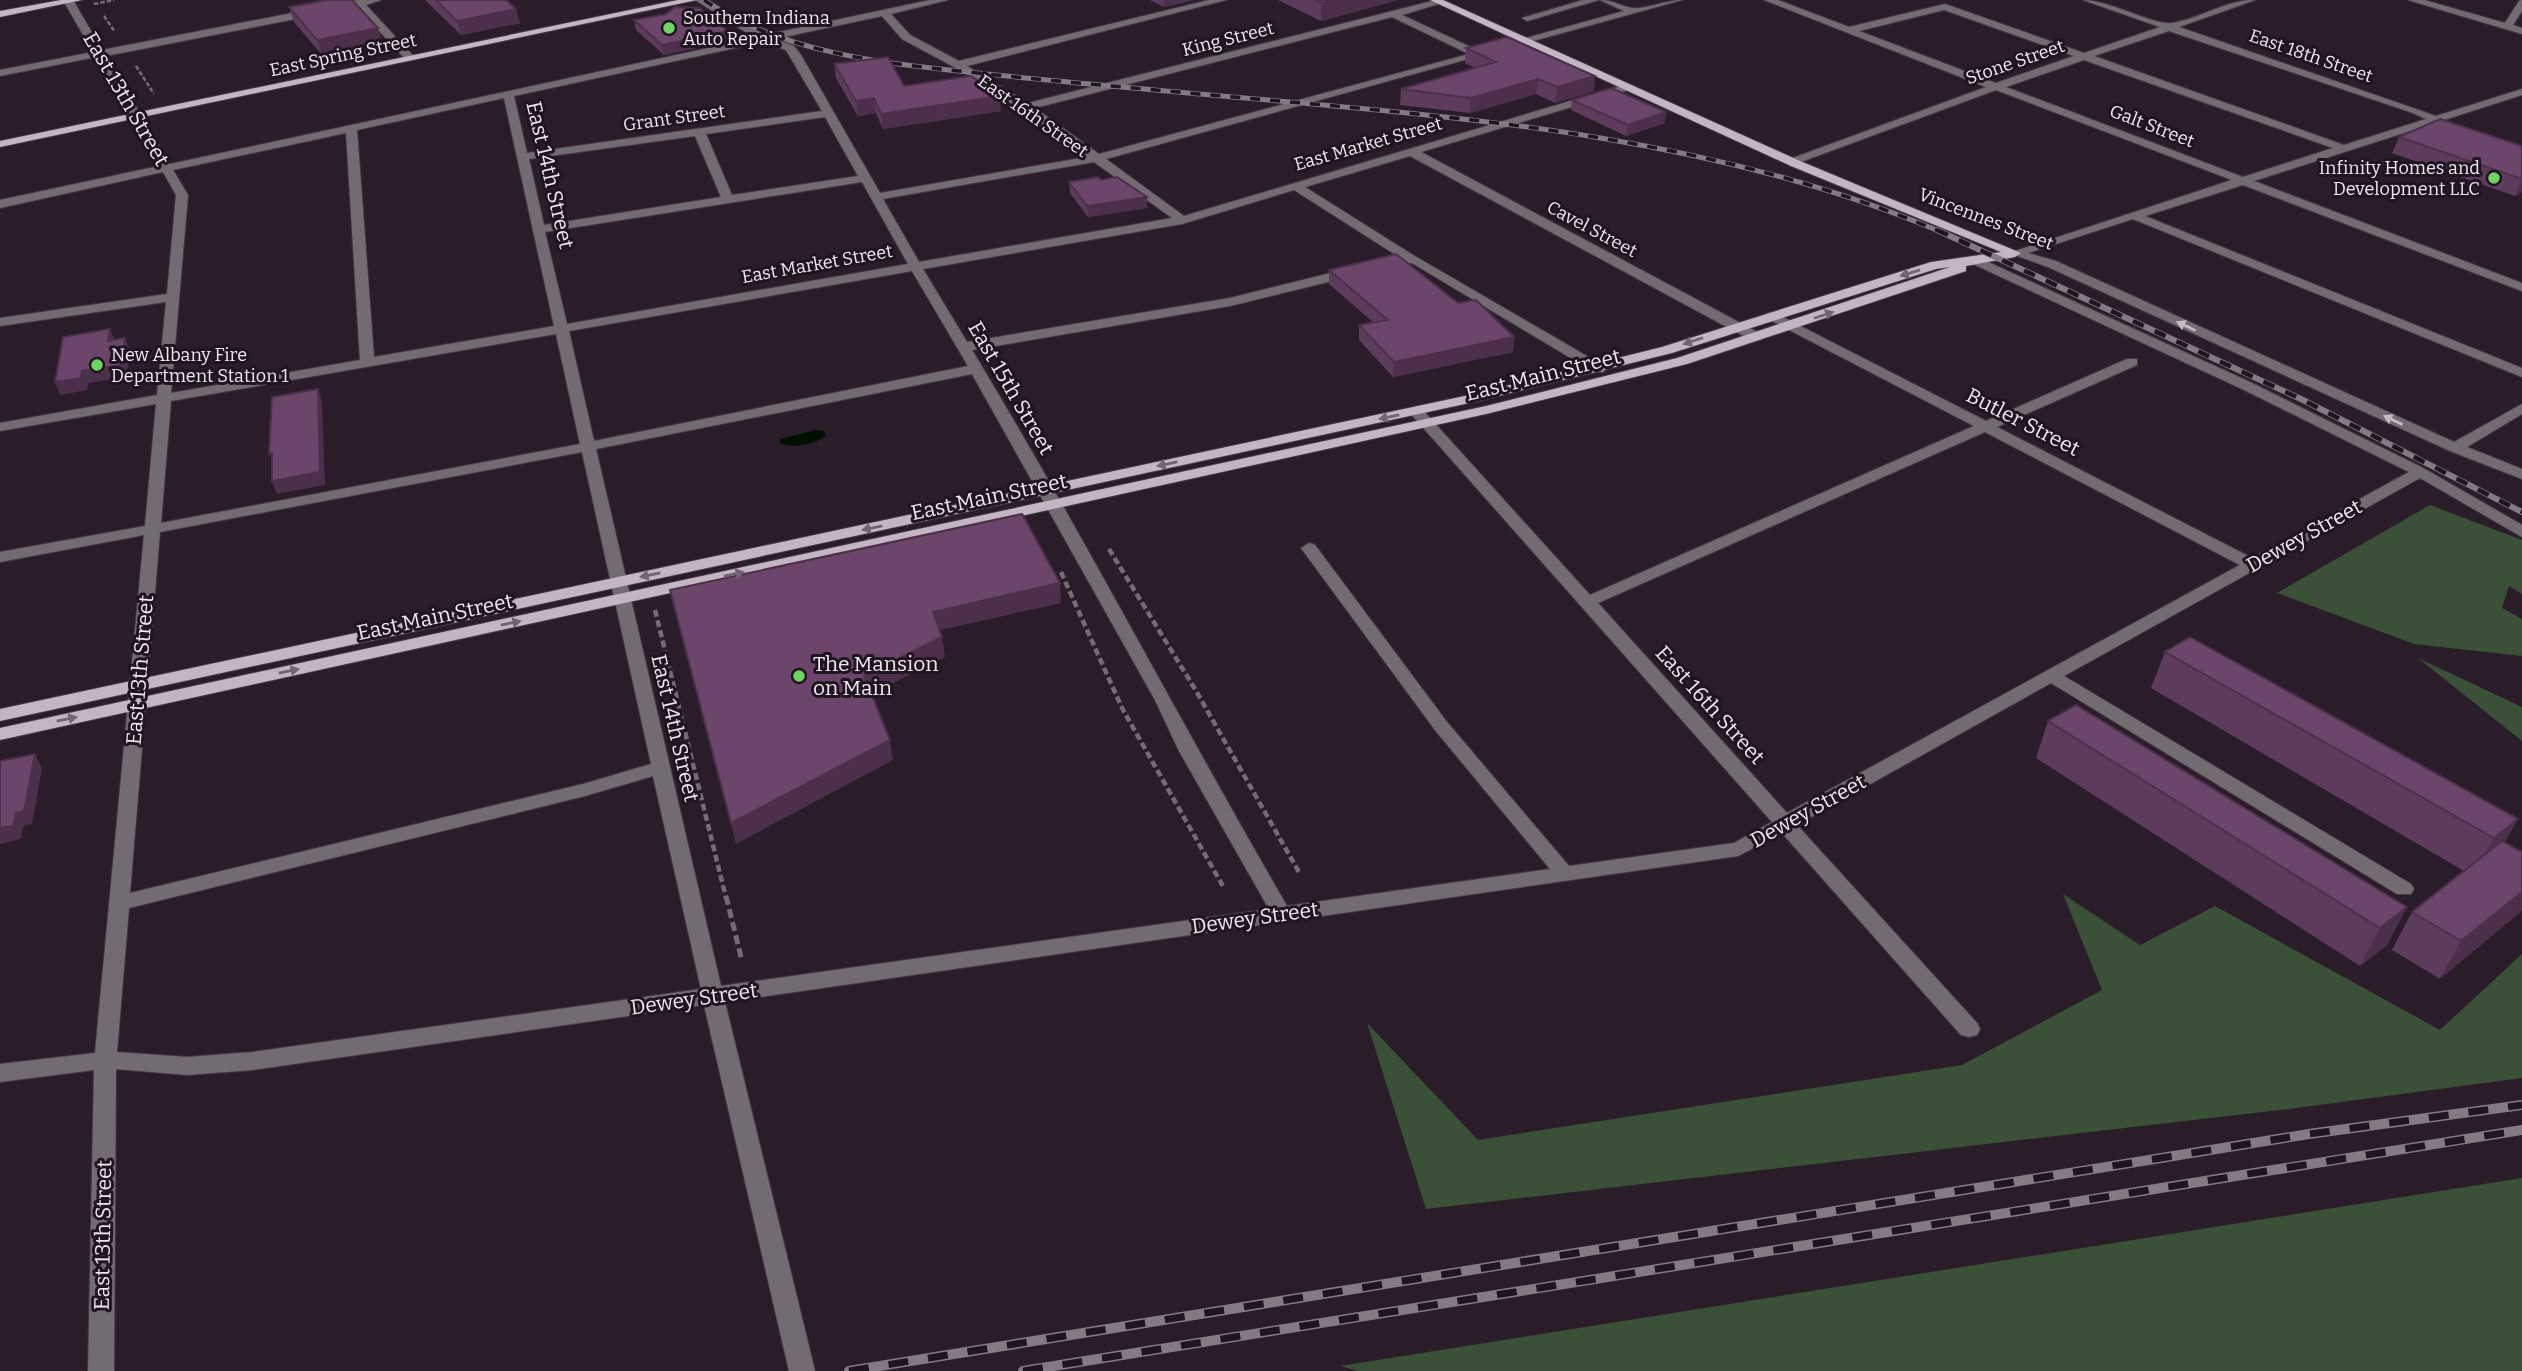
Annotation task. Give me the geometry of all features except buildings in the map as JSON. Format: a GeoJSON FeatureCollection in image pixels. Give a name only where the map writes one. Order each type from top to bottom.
{"type":"FeatureCollection","features":[{"type":"Feature","properties":{"kind":"main road","name":"East Spring Street"},"geometry":{"type":"LineString","coordinates":[[0,144],[692,0]]}},
{"type":"Feature","properties":{"kind":"main road"},"geometry":{"type":"LineString","coordinates":[[0,14],[71,1]]}},
{"type":"Feature","properties":{"kind":"main road","name":"Vincennes Street"},"geometry":{"type":"LineString","coordinates":[[1437,1],[1794,161],[2015,253]]}},
{"type":"Feature","properties":{"kind":"main road","name":"East Main Street"},"geometry":{"type":"LineString","coordinates":[[1421,417],[1599,369],[1935,265],[1977,261],[2015,253]]}},
{"type":"Feature","properties":{"kind":"main road","name":"East Main Street"},"geometry":{"type":"LineString","coordinates":[[0,734],[621,590],[1421,417],[1619,379],[1791,326],[1942,276],[1977,261]]}},
{"type":"Feature","properties":{"kind":"main road","name":"East Main Street"},"geometry":{"type":"LineString","coordinates":[[0,715],[138,685],[621,590]]}},
{"type":"Feature","properties":{"kind":"street"},"geometry":{"type":"LineString","coordinates":[[0,74],[376,0]]}},
{"type":"Feature","properties":{"kind":"street","name":"East 15th Street"},"geometry":{"type":"LineString","coordinates":[[700,0],[764,39],[790,48],[796,55],[1050,497],[1164,700],[1188,751],[1282,914]]}},
{"type":"Feature","properties":{"kind":"street"},"geometry":{"type":"LineString","coordinates":[[0,204],[943,0]]}},
{"type":"Feature","properties":{"kind":"street"},"geometry":{"type":"LineString","coordinates":[[957,65],[1220,0]]}},
{"type":"Feature","properties":{"kind":"street"},"geometry":{"type":"LineString","coordinates":[[1527,18],[1594,0]]}},
{"type":"Feature","properties":{"kind":"street"},"geometry":{"type":"LineString","coordinates":[[1605,0],[1634,12]]}},
{"type":"Feature","properties":{"kind":"street"},"geometry":{"type":"LineString","coordinates":[[877,197],[1094,159],[1677,0]]}},
{"type":"Feature","properties":{"kind":"street","name":"Galt Street"},"geometry":{"type":"LineString","coordinates":[[1769,0],[2522,287]]}},
{"type":"Feature","properties":{"kind":"street","name":"East 18th Street"},"geometry":{"type":"LineString","coordinates":[[2088,0],[2456,126]]}},
{"type":"Feature","properties":{"kind":"street","name":"Stone Street"},"geometry":{"type":"LineString","coordinates":[[1794,161],[1997,86],[2250,0]]}},
{"type":"Feature","properties":{"kind":"street"},"geometry":{"type":"LineString","coordinates":[[2413,0],[2522,32]]}},
{"type":"Feature","properties":{"kind":"street","name":"East 13th Street"},"geometry":{"type":"LineString","coordinates":[[71,1],[182,195],[105,1060],[100,1371]]}},
{"type":"Feature","properties":{"kind":"street","name":"King Street"},"geometry":{"type":"LineString","coordinates":[[1026,107],[1437,1]]}},
{"type":"Feature","properties":{"kind":"street"},"geometry":{"type":"LineString","coordinates":[[2507,27],[2522,3]]}},
{"type":"Feature","properties":{"kind":"street"},"geometry":{"type":"LineString","coordinates":[[359,4],[411,58]]}},
{"type":"Feature","properties":{"kind":"street"},"geometry":{"type":"LineString","coordinates":[[1849,30],[1945,7],[2345,149]]}},
{"type":"Feature","properties":{"kind":"street","name":"East 16th Street"},"geometry":{"type":"LineString","coordinates":[[885,13],[906,37],[1026,107],[1094,159],[1182,220]]}},
{"type":"Feature","properties":{"kind":"street"},"geometry":{"type":"LineString","coordinates":[[1392,14],[1478,54]]}},
{"type":"Feature","properties":{"kind":"street","name":"East Market Street"},"geometry":{"type":"LineString","coordinates":[[0,427],[1182,220],[1628,87]]}},
{"type":"Feature","properties":{"kind":"street"},"geometry":{"type":"LineString","coordinates":[[2015,253],[2522,92]]}},
{"type":"Feature","properties":{"kind":"street","name":"East 14th Street"},"geometry":{"type":"LineString","coordinates":[[508,94],[713,997],[802,1371]]}},
{"type":"Feature","properties":{"kind":"street","name":"Grant Street"},"geometry":{"type":"LineString","coordinates":[[522,157],[830,113]]}},
{"type":"Feature","properties":{"kind":"street"},"geometry":{"type":"LineString","coordinates":[[351,127],[367,362]]}},
{"type":"Feature","properties":{"kind":"street"},"geometry":{"type":"LineString","coordinates":[[699,132],[728,200]]}},
{"type":"Feature","properties":{"kind":"street","name":"Cavel Street"},"geometry":{"type":"LineString","coordinates":[[1412,152],[1756,337]]}},
{"type":"Feature","properties":{"kind":"street"},"geometry":{"type":"LineString","coordinates":[[539,229],[867,178]]}},
{"type":"Feature","properties":{"kind":"street"},"geometry":{"type":"LineString","coordinates":[[1295,186],[1409,258],[1442,274],[1599,369]]}},
{"type":"Feature","properties":{"kind":"street"},"geometry":{"type":"LineString","coordinates":[[2133,215],[2522,373]]}},
{"type":"Feature","properties":{"kind":"street","name":"Vincennes Street"},"geometry":{"type":"LineString","coordinates":[[2015,253],[2052,264],[2455,448],[2522,474]]}},
{"type":"Feature","properties":{"kind":"street"},"geometry":{"type":"LineString","coordinates":[[963,347],[1230,302],[1409,258]]}},
{"type":"Feature","properties":{"kind":"street"},"geometry":{"type":"LineString","coordinates":[[1977,261],[2247,386],[2420,472],[2522,532]]}},
{"type":"Feature","properties":{"kind":"street"},"geometry":{"type":"LineString","coordinates":[[0,322],[173,297]]}},
{"type":"Feature","properties":{"kind":"street","name":"Butler Street"},"geometry":{"type":"LineString","coordinates":[[1773,316],[2253,565]]}},
{"type":"Feature","properties":{"kind":"street"},"geometry":{"type":"LineString","coordinates":[[1587,602],[2132,362]]}},
{"type":"Feature","properties":{"kind":"street"},"geometry":{"type":"LineString","coordinates":[[0,557],[588,446],[976,369]]}},
{"type":"Feature","properties":{"kind":"street"},"geometry":{"type":"LineString","coordinates":[[2455,448],[2522,408]]}},
{"type":"Feature","properties":{"kind":"street","name":"East 16th Street"},"geometry":{"type":"LineString","coordinates":[[1421,417],[1969,1029]]}},
{"type":"Feature","properties":{"kind":"street","name":"Dewey Street"},"geometry":{"type":"LineString","coordinates":[[0,1073],[105,1060],[187,1066],[253,1061],[1738,849],[2420,472]]}},
{"type":"Feature","properties":{"kind":"street"},"geometry":{"type":"LineString","coordinates":[[1310,548],[1441,726],[1564,874]]}},
{"type":"Feature","properties":{"kind":"street"},"geometry":{"type":"LineString","coordinates":[[2052,676],[2404,889]]}},
{"type":"Feature","properties":{"kind":"street"},"geometry":{"type":"LineString","coordinates":[[119,903],[584,790],[661,766]]}},
{"type":"Feature","properties":{"kind":"path"},"geometry":{"type":"LineString","coordinates":[[1102,537],[1195,689],[1300,874]]}},
{"type":"Feature","properties":{"kind":"path"},"geometry":{"type":"LineString","coordinates":[[1056,561],[1122,708],[1224,888]]}},
{"type":"Feature","properties":{"kind":"path"},"geometry":{"type":"LineString","coordinates":[[654,610],[742,961]]}},
{"type":"Feature","properties":{"kind":"green space"},"geometry":{"type":"Polygon","coordinates":[[[2430,505],[2522,540],[2522,594],[2509,586],[2502,608],[2522,619],[2522,656],[2414,644],[2277,593],[2430,505]]]}},
{"type":"Feature","properties":{"kind":"green space"},"geometry":{"type":"Polygon","coordinates":[[[2418,658],[2522,707],[2522,741],[2418,658]]]}},
{"type":"Feature","properties":{"kind":"green space"},"geometry":{"type":"Polygon","coordinates":[[[2063,894],[2140,945],[2215,906],[2440,1030],[2522,954],[2522,1078],[2289,1109],[1426,1209],[1367,1023],[1478,1140],[1962,1065],[2102,990],[2063,894]]]}},
{"type":"Feature","properties":{"kind":"green space"},"geometry":{"type":"Polygon","coordinates":[[[2522,1178],[2522,1371],[1358,1371],[1340,1366],[2522,1178]]]}},
{"type":"Feature","properties":{"kind":"shaded area"},"geometry":{"type":"Polygon","coordinates":[[[816,430],[824,431],[826,436],[804,445],[780,443],[780,439],[816,430]]]}},
{"type":"Feature","properties":{"kind":"railway"},"geometry":{"type":"LineString","coordinates":[[704,0],[768,33],[801,44],[871,60],[1005,76],[1482,121],[1670,151],[1762,172],[1852,199],[1941,232]]}},
{"type":"Feature","properties":{"kind":"railway"},"geometry":{"type":"LineString","coordinates":[[1937,230],[2303,400],[2522,512]]}},
{"type":"Feature","properties":{"kind":"railway"},"geometry":{"type":"LineString","coordinates":[[849,1371],[2309,1134],[2522,1105]]}},
{"type":"Feature","properties":{"kind":"railway"},"geometry":{"type":"LineString","coordinates":[[1023,1371],[2522,1130]]}},
{"type":"Feature","properties":{"kind":"place","name":"Southern Indiana Auto Repair"},"geometry":{"type":"Point","coordinates":[669,28]}},
{"type":"Feature","properties":{"kind":"place","name":"Infinity Homes and Development LLC"},"geometry":{"type":"Point","coordinates":[2494,178]}},
{"type":"Feature","properties":{"kind":"place","name":"New Albany Fire Department Station 1"},"geometry":{"type":"Point","coordinates":[97,365]}},
{"type":"Feature","properties":{"kind":"place","name":"The Mansion on Main"},"geometry":{"type":"Point","coordinates":[799,676]}}]}
